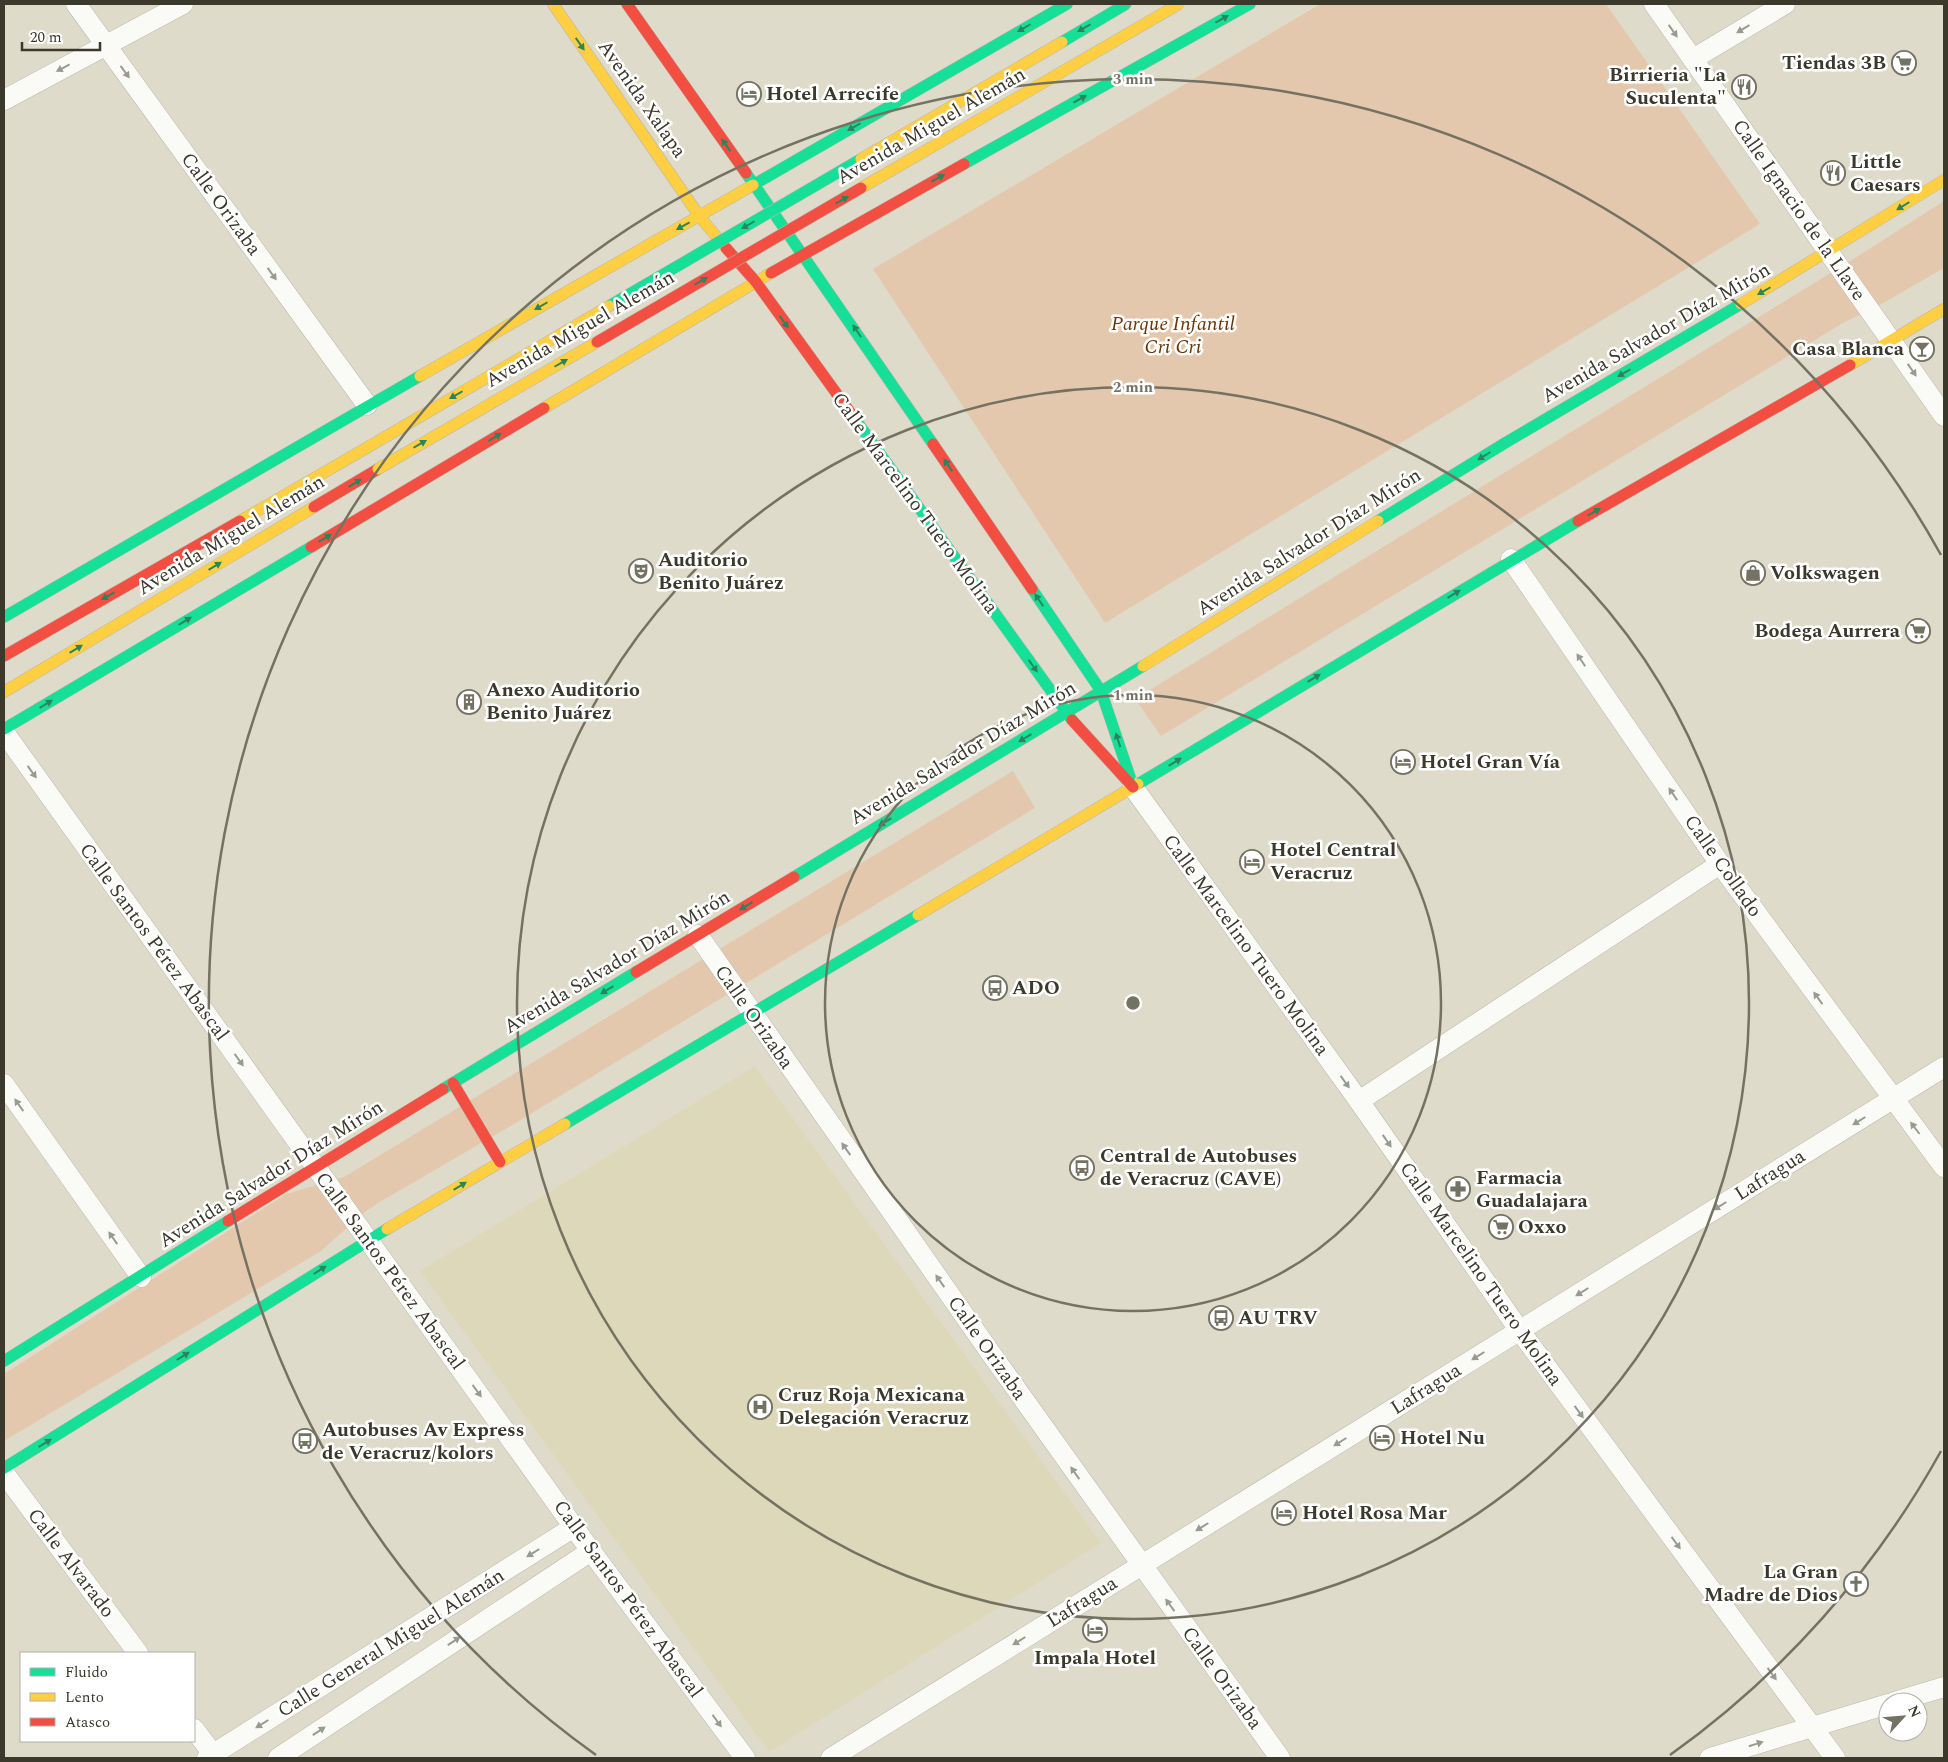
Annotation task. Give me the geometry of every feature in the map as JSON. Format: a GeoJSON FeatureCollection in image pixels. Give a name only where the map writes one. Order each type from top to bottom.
{"type":"FeatureCollection","features":[{"type":"Feature","properties":{"kind":"main road","name":"Avenida Xalapa"},"geometry":{"type":"LineString","coordinates":[[553,4],[700,216]]}},
{"type":"Feature","properties":{"kind":"main road"},"geometry":{"type":"LineString","coordinates":[[627,4],[754,185]]}},
{"type":"Feature","properties":{"kind":"main road"},"geometry":{"type":"LineString","coordinates":[[4,617],[367,405],[754,185],[1065,4]]}},
{"type":"Feature","properties":{"kind":"main road","name":"Avenida Miguel Alemán"},"geometry":{"type":"LineString","coordinates":[[4,656],[363,450],[1126,4]]}},
{"type":"Feature","properties":{"kind":"main road","name":"Avenida Miguel Alemán"},"geometry":{"type":"LineString","coordinates":[[4,692],[378,469],[1179,4]]}},
{"type":"Feature","properties":{"kind":"main road"},"geometry":{"type":"LineString","coordinates":[[4,731],[756,282],[1250,4]]}},
{"type":"Feature","properties":{"kind":"main road"},"geometry":{"type":"LineString","coordinates":[[872,116],[871,146],[886,171],[900,180],[922,187]]}},
{"type":"Feature","properties":{"kind":"main road","name":"Avenida Salvador Díaz Mirón"},"geometry":{"type":"LineString","coordinates":[[4,1361],[141,1278],[315,1166],[1101,691],[1505,443],[1828,253],[1944,180]]}},
{"type":"Feature","properties":{"kind":"main road","name":"Calle Marcelino Tuero Molina"},"geometry":{"type":"LineString","coordinates":[[754,185],[804,254],[1101,691],[1133,787]]}},
{"type":"Feature","properties":{"kind":"main road","name":"Calle Marcelino Tuero Molina"},"geometry":{"type":"LineString","coordinates":[[700,216],[756,282],[1066,712],[1133,787]]}},
{"type":"Feature","properties":{"kind":"main road"},"geometry":{"type":"LineString","coordinates":[[579,284],[595,287]]}},
{"type":"Feature","properties":{"kind":"main road"},"geometry":{"type":"LineString","coordinates":[[614,290],[634,337],[626,358]]}},
{"type":"Feature","properties":{"kind":"main road"},"geometry":{"type":"LineString","coordinates":[[4,1468],[368,1240],[1133,787],[1512,559],[1892,342],[1944,309]]}},
{"type":"Feature","properties":{"kind":"main road"},"geometry":{"type":"LineString","coordinates":[[453,1083],[500,1162]]}},
{"type":"Feature","properties":{"kind":"street","name":"Calle Orizaba"},"geometry":{"type":"LineString","coordinates":[[76,4],[367,405]]}},
{"type":"Feature","properties":{"kind":"street"},"geometry":{"type":"LineString","coordinates":[[4,100],[183,4]]}},
{"type":"Feature","properties":{"kind":"street","name":"Calle Ignacio de la Llave"},"geometry":{"type":"LineString","coordinates":[[1654,4],[1944,416]]}},
{"type":"Feature","properties":{"kind":"street"},"geometry":{"type":"LineString","coordinates":[[1693,59],[1785,4]]}},
{"type":"Feature","properties":{"kind":"street","name":"Calle Collado"},"geometry":{"type":"LineString","coordinates":[[1512,559],[1720,864],[1944,1167]]}},
{"type":"Feature","properties":{"kind":"street","name":"Calle Santos Pérez Abascal"},"geometry":{"type":"LineString","coordinates":[[4,731],[574,1527],[745,1758]]}},
{"type":"Feature","properties":{"kind":"street","name":"Calle Marcelino Tuero Molina"},"geometry":{"type":"LineString","coordinates":[[1133,787],[1359,1101],[1520,1331],[1810,1727],[1835,1758]]}},
{"type":"Feature","properties":{"kind":"street"},"geometry":{"type":"LineString","coordinates":[[1359,1101],[1720,864]]}},
{"type":"Feature","properties":{"kind":"street","name":"Calle Orizaba"},"geometry":{"type":"LineString","coordinates":[[698,935],[751,1013],[1141,1565],[1280,1758]]}},
{"type":"Feature","properties":{"kind":"street","name":"Lafragua"},"geometry":{"type":"LineString","coordinates":[[831,1758],[1944,1067]]}},
{"type":"Feature","properties":{"kind":"street"},"geometry":{"type":"LineString","coordinates":[[4,1084],[141,1278]]}},
{"type":"Feature","properties":{"kind":"street","name":"Calle Alvarado"},"geometry":{"type":"LineString","coordinates":[[4,1473],[137,1652]]}},
{"type":"Feature","properties":{"kind":"street","name":"Calle General Miguel Alemán"},"geometry":{"type":"LineString","coordinates":[[212,1757],[574,1527]]}},
{"type":"Feature","properties":{"kind":"street","name":"Calle General Miguel Alemán"},"geometry":{"type":"LineString","coordinates":[[278,1758],[591,1550]]}},
{"type":"Feature","properties":{"kind":"street"},"geometry":{"type":"LineString","coordinates":[[1927,1692],[1944,1687]]}},
{"type":"Feature","properties":{"kind":"street"},"geometry":{"type":"LineString","coordinates":[[1710,1758],[1878,1707]]}},
{"type":"Feature","properties":{"kind":"street"},"geometry":{"type":"LineString","coordinates":[[195,1731],[212,1757]]}},
{"type":"Feature","properties":{"kind":"shaded area","name":"Cruz Roja Mexicana Delegación Veracruz"},"geometry":{"type":"Polygon","coordinates":[[[755,1066],[1101,1543],[769,1752],[420,1271],[755,1066]]]}},
{"type":"Feature","properties":{"kind":"green space","name":"Parque Infantil Cri Cri"},"geometry":{"type":"Polygon","coordinates":[[[1320,4],[1606,4],[1760,224],[1105,623],[873,269],[1320,4]]]}},
{"type":"Feature","properties":{"kind":"green space"},"geometry":{"type":"Polygon","coordinates":[[[1944,201],[1944,268],[1885,302],[1843,323],[1161,736],[1135,699],[1855,258],[1944,201]]]}},
{"type":"Feature","properties":{"kind":"green space"},"geometry":{"type":"Polygon","coordinates":[[[1013,771],[1035,808],[509,1127],[378,1203],[321,1251],[4,1441],[4,1374],[286,1194],[344,1177],[1013,771]]]}},
{"type":"Feature","properties":{"kind":"traffic: fast"},"geometry":{"type":"LineString","coordinates":[[753,185],[1067,4]]}},
{"type":"Feature","properties":{"kind":"traffic: fast"},"geometry":{"type":"LineString","coordinates":[[1062,42],[1126,4]]}},
{"type":"Feature","properties":{"kind":"traffic: fast"},"geometry":{"type":"LineString","coordinates":[[964,164],[1250,4]]}},
{"type":"Feature","properties":{"kind":"traffic: fast"},"geometry":{"type":"LineString","coordinates":[[609,306],[861,159]]}},
{"type":"Feature","properties":{"kind":"traffic: fast"},"geometry":{"type":"LineString","coordinates":[[746,173],[933,444]]}},
{"type":"Feature","properties":{"kind":"traffic: fast"},"geometry":{"type":"LineString","coordinates":[[1378,521],[1505,443],[1741,304]]}},
{"type":"Feature","properties":{"kind":"traffic: fast"},"geometry":{"type":"LineString","coordinates":[[4,617],[420,376]]}},
{"type":"Feature","properties":{"kind":"traffic: fast"},"geometry":{"type":"LineString","coordinates":[[855,419],[1072,720]]}},
{"type":"Feature","properties":{"kind":"traffic: fast"},"geometry":{"type":"LineString","coordinates":[[1138,784],[1578,521]]}},
{"type":"Feature","properties":{"kind":"traffic: fast"},"geometry":{"type":"LineString","coordinates":[[4,729],[311,547]]}},
{"type":"Feature","properties":{"kind":"traffic: fast"},"geometry":{"type":"LineString","coordinates":[[1032,589],[1101,691],[1130,777]]}},
{"type":"Feature","properties":{"kind":"traffic: fast"},"geometry":{"type":"LineString","coordinates":[[794,877],[1143,666]]}},
{"type":"Feature","properties":{"kind":"traffic: fast"},"geometry":{"type":"LineString","coordinates":[[565,1124],[918,915]]}},
{"type":"Feature","properties":{"kind":"traffic: fast"},"geometry":{"type":"LineString","coordinates":[[443,1089],[636,972]]}},
{"type":"Feature","properties":{"kind":"traffic: fast"},"geometry":{"type":"LineString","coordinates":[[4,1361],[228,1221]]}},
{"type":"Feature","properties":{"kind":"traffic: fast"},"geometry":{"type":"LineString","coordinates":[[4,1468],[387,1229]]}},
{"type":"Feature","properties":{"kind":"traffic: slow"},"geometry":{"type":"LineString","coordinates":[[553,4],[700,217],[726,248]]}},
{"type":"Feature","properties":{"kind":"traffic: slow"},"geometry":{"type":"LineString","coordinates":[[861,188],[1179,4]]}},
{"type":"Feature","properties":{"kind":"traffic: slow"},"geometry":{"type":"LineString","coordinates":[[861,159],[1062,42]]}},
{"type":"Feature","properties":{"kind":"traffic: slow"},"geometry":{"type":"LineString","coordinates":[[1741,304],[1944,180]]}},
{"type":"Feature","properties":{"kind":"traffic: slow"},"geometry":{"type":"LineString","coordinates":[[420,376],[753,185]]}},
{"type":"Feature","properties":{"kind":"traffic: slow"},"geometry":{"type":"LineString","coordinates":[[544,408],[771,273]]}},
{"type":"Feature","properties":{"kind":"traffic: slow"},"geometry":{"type":"LineString","coordinates":[[363,450],[609,306]]}},
{"type":"Feature","properties":{"kind":"traffic: slow"},"geometry":{"type":"LineString","coordinates":[[1850,365],[1944,309]]}},
{"type":"Feature","properties":{"kind":"traffic: slow"},"geometry":{"type":"LineString","coordinates":[[378,469],[597,342]]}},
{"type":"Feature","properties":{"kind":"traffic: slow"},"geometry":{"type":"LineString","coordinates":[[240,521],[363,450]]}},
{"type":"Feature","properties":{"kind":"traffic: slow"},"geometry":{"type":"LineString","coordinates":[[4,692],[314,507]]}},
{"type":"Feature","properties":{"kind":"traffic: slow"},"geometry":{"type":"LineString","coordinates":[[1143,666],[1378,521]]}},
{"type":"Feature","properties":{"kind":"traffic: slow"},"geometry":{"type":"LineString","coordinates":[[918,915],[1138,784]]}},
{"type":"Feature","properties":{"kind":"traffic: slow"},"geometry":{"type":"LineString","coordinates":[[387,1229],[565,1124]]}},
{"type":"Feature","properties":{"kind":"traffic: jam"},"geometry":{"type":"LineString","coordinates":[[627,4],[746,173]]}},
{"type":"Feature","properties":{"kind":"traffic: jam"},"geometry":{"type":"LineString","coordinates":[[771,273],[964,164]]}},
{"type":"Feature","properties":{"kind":"traffic: jam"},"geometry":{"type":"LineString","coordinates":[[597,342],[861,188]]}},
{"type":"Feature","properties":{"kind":"traffic: jam"},"geometry":{"type":"LineString","coordinates":[[726,248],[756,282],[855,419]]}},
{"type":"Feature","properties":{"kind":"traffic: jam"},"geometry":{"type":"LineString","coordinates":[[1578,521],[1850,365]]}},
{"type":"Feature","properties":{"kind":"traffic: jam"},"geometry":{"type":"LineString","coordinates":[[311,547],[544,408]]}},
{"type":"Feature","properties":{"kind":"traffic: jam"},"geometry":{"type":"LineString","coordinates":[[933,444],[1032,589]]}},
{"type":"Feature","properties":{"kind":"traffic: jam"},"geometry":{"type":"LineString","coordinates":[[314,507],[378,469]]}},
{"type":"Feature","properties":{"kind":"traffic: jam"},"geometry":{"type":"LineString","coordinates":[[4,656],[240,521]]}},
{"type":"Feature","properties":{"kind":"traffic: jam"},"geometry":{"type":"LineString","coordinates":[[1072,720],[1133,787]]}},
{"type":"Feature","properties":{"kind":"traffic: jam"},"geometry":{"type":"LineString","coordinates":[[636,972],[794,877]]}},
{"type":"Feature","properties":{"kind":"traffic: jam"},"geometry":{"type":"LineString","coordinates":[[453,1083],[500,1162]]}},
{"type":"Feature","properties":{"kind":"traffic: jam"},"geometry":{"type":"LineString","coordinates":[[228,1221],[443,1089]]}},
{"type":"Feature","properties":{"kind":"place","name":"Tiendas 3B"},"geometry":{"type":"Point","coordinates":[1904,63]}},
{"type":"Feature","properties":{"kind":"place","name":"Birrieria \"La Suculenta\""},"geometry":{"type":"Point","coordinates":[1744,87]}},
{"type":"Feature","properties":{"kind":"place","name":"Hotel Arrecife"},"geometry":{"type":"Point","coordinates":[749,94]}},
{"type":"Feature","properties":{"kind":"place","name":"Little Caesars"},"geometry":{"type":"Point","coordinates":[1833,173]}},
{"type":"Feature","properties":{"kind":"place","name":"Casa Blanca"},"geometry":{"type":"Point","coordinates":[1922,349]}},
{"type":"Feature","properties":{"kind":"place","name":"Auditorio Benito Juárez"},"geometry":{"type":"Point","coordinates":[641,571]}},
{"type":"Feature","properties":{"kind":"place","name":"Volkswagen"},"geometry":{"type":"Point","coordinates":[1753,573]}},
{"type":"Feature","properties":{"kind":"place","name":"Bodega Aurrera"},"geometry":{"type":"Point","coordinates":[1918,631]}},
{"type":"Feature","properties":{"kind":"place","name":"Anexo Auditorio Benito Juárez"},"geometry":{"type":"Point","coordinates":[469,702]}},
{"type":"Feature","properties":{"kind":"place","name":"Hotel Gran Vía"},"geometry":{"type":"Point","coordinates":[1403,762]}},
{"type":"Feature","properties":{"kind":"place","name":"Hotel Central Veracruz"},"geometry":{"type":"Point","coordinates":[1252,862]}},
{"type":"Feature","properties":{"kind":"place","name":"ADO"},"geometry":{"type":"Point","coordinates":[995,988]}},
{"type":"Feature","properties":{"kind":"place","name":"Central de Autobuses de Veracruz (CAVE)"},"geometry":{"type":"Point","coordinates":[1082,1168]}},
{"type":"Feature","properties":{"kind":"place","name":"Farmacia Guadalajara"},"geometry":{"type":"Point","coordinates":[1458,1189]}},
{"type":"Feature","properties":{"kind":"place","name":"Oxxo"},"geometry":{"type":"Point","coordinates":[1501,1227]}},
{"type":"Feature","properties":{"kind":"place","name":"AU TRV"},"geometry":{"type":"Point","coordinates":[1221,1318]}},
{"type":"Feature","properties":{"kind":"place","name":"Cruz Roja Mexicana Delegación Veracruz"},"geometry":{"type":"Point","coordinates":[760,1407]}},
{"type":"Feature","properties":{"kind":"place","name":"Hotel Nu"},"geometry":{"type":"Point","coordinates":[1382,1438]}},
{"type":"Feature","properties":{"kind":"place","name":"Autobuses Av Express de Veracruz/kolors"},"geometry":{"type":"Point","coordinates":[305,1441]}},
{"type":"Feature","properties":{"kind":"place","name":"Hotel Rosa Mar"},"geometry":{"type":"Point","coordinates":[1284,1513]}},
{"type":"Feature","properties":{"kind":"place","name":"La Gran Madre de Dios"},"geometry":{"type":"Point","coordinates":[1856,1584]}},
{"type":"Feature","properties":{"kind":"place","name":"Impala Hotel"},"geometry":{"type":"Point","coordinates":[1095,1630]}}]}
